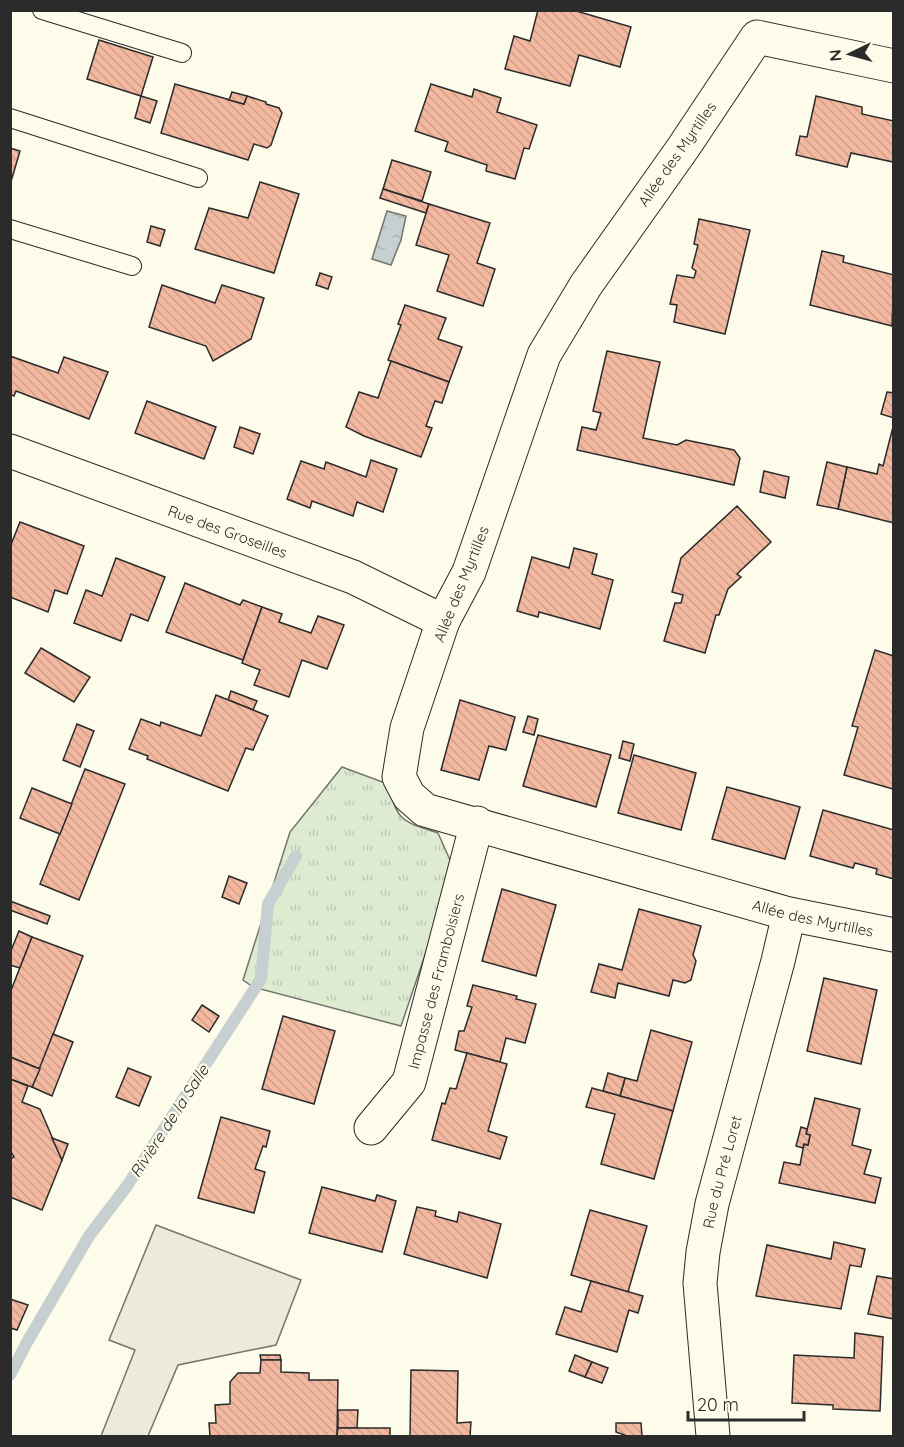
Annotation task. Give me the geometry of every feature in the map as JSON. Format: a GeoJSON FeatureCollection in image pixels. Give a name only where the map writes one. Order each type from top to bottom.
{"type":"FeatureCollection","features":[{"type":"Feature","properties":{"kind":"street","name":"Allée des Myrtilles"},"geometry":{"type":"LineString","coordinates":[[894,66],[757,37],[683,148],[586,285],[544,355],[469,572],[443,621],[407,728],[399,777],[409,796],[425,810],[789,914],[894,935]]}},
{"type":"Feature","properties":{"kind":"street","name":"Rue des Groseilles"},"geometry":{"type":"LineString","coordinates":[[10,452],[353,577],[443,621]]}},
{"type":"Feature","properties":{"kind":"street","name":"Impasse des Framboisiers"},"geometry":{"type":"LineString","coordinates":[[371,1128],[409,1082],[477,823]]}},
{"type":"Feature","properties":{"kind":"street","name":"Rue du Pré Loret"},"geometry":{"type":"LineString","coordinates":[[712,1437],[700,1282],[703,1252],[712,1204],[789,914]]}},
{"type":"Feature","properties":{"kind":"lane"},"geometry":{"type":"LineString","coordinates":[[42,10],[182,53]]}},
{"type":"Feature","properties":{"kind":"lane"},"geometry":{"type":"LineString","coordinates":[[10,118],[198,178]]}},
{"type":"Feature","properties":{"kind":"lane"},"geometry":{"type":"LineString","coordinates":[[10,229],[132,266]]}},
{"type":"Feature","properties":{"kind":"green space"},"geometry":{"type":"Polygon","coordinates":[[[342,767],[388,784],[395,806],[403,819],[438,833],[454,869],[401,1026],[253,987],[243,980],[290,832],[342,767]]]}},
{"type":"Feature","properties":{"kind":"shaded area"},"geometry":{"type":"Polygon","coordinates":[[[156,1225],[301,1280],[276,1345],[178,1365],[148,1436],[101,1436],[135,1350],[109,1340],[156,1225]]]}},
{"type":"Feature","properties":{"kind":"water"},"geometry":{"type":"Polygon","coordinates":[[[387,211],[406,216],[401,240],[391,265],[372,259],[387,211]]]}},
{"type":"Feature","properties":{"kind":"building"},"geometry":{"type":"Polygon","coordinates":[[[538,10],[573,10],[631,27],[620,67],[579,55],[570,86],[505,69],[514,36],[530,41],[538,10]]]}},
{"type":"Feature","properties":{"kind":"building"},"geometry":{"type":"Polygon","coordinates":[[[99,40],[153,57],[141,96],[87,79],[99,40]]]}},
{"type":"Feature","properties":{"kind":"building"},"geometry":{"type":"Polygon","coordinates":[[[175,84],[244,104],[247,96],[279,108],[282,113],[271,145],[267,148],[254,144],[248,160],[161,133],[175,84]]]}},
{"type":"Feature","properties":{"kind":"building"},"geometry":{"type":"Polygon","coordinates":[[[431,84],[472,97],[474,89],[501,98],[497,112],[537,125],[529,149],[524,148],[515,179],[486,171],[487,165],[445,151],[448,142],[415,131],[431,84]]]}},
{"type":"Feature","properties":{"kind":"building"},"geometry":{"type":"Polygon","coordinates":[[[232,92],[247,96],[244,104],[229,100],[232,92]]]}},
{"type":"Feature","properties":{"kind":"building"},"geometry":{"type":"Polygon","coordinates":[[[141,96],[157,101],[150,123],[135,118],[141,96]]]}},
{"type":"Feature","properties":{"kind":"building"},"geometry":{"type":"Polygon","coordinates":[[[816,96],[862,107],[862,114],[894,121],[893,162],[851,153],[847,167],[796,155],[800,136],[807,137],[816,96]]]}},
{"type":"Feature","properties":{"kind":"building"},"geometry":{"type":"Polygon","coordinates":[[[10,148],[20,151],[10,185],[10,148]]]}},
{"type":"Feature","properties":{"kind":"building"},"geometry":{"type":"Polygon","coordinates":[[[392,160],[431,172],[422,201],[383,189],[392,160]]]}},
{"type":"Feature","properties":{"kind":"building"},"geometry":{"type":"Polygon","coordinates":[[[260,182],[299,194],[274,273],[195,249],[209,208],[248,218],[260,182]]]}},
{"type":"Feature","properties":{"kind":"building"},"geometry":{"type":"Polygon","coordinates":[[[383,189],[429,204],[426,213],[380,198],[383,189]]]}},
{"type":"Feature","properties":{"kind":"building"},"geometry":{"type":"Polygon","coordinates":[[[429,204],[490,223],[477,263],[495,269],[483,306],[437,291],[449,255],[416,245],[429,204]]]}},
{"type":"Feature","properties":{"kind":"building"},"geometry":{"type":"Polygon","coordinates":[[[699,219],[750,230],[725,334],[674,322],[677,305],[670,304],[677,275],[694,278],[696,271],[692,268],[698,245],[694,244],[699,219]]]}},
{"type":"Feature","properties":{"kind":"building"},"geometry":{"type":"Polygon","coordinates":[[[151,226],[165,230],[160,246],[147,242],[151,226]]]}},
{"type":"Feature","properties":{"kind":"building"},"geometry":{"type":"Polygon","coordinates":[[[822,251],[844,256],[843,262],[894,275],[892,326],[810,305],[822,251]]]}},
{"type":"Feature","properties":{"kind":"building"},"geometry":{"type":"Polygon","coordinates":[[[320,273],[332,277],[328,289],[316,285],[320,273]]]}},
{"type":"Feature","properties":{"kind":"building"},"geometry":{"type":"Polygon","coordinates":[[[162,285],[215,303],[222,285],[264,298],[251,339],[213,361],[206,346],[149,327],[162,285]]]}},
{"type":"Feature","properties":{"kind":"building"},"geometry":{"type":"Polygon","coordinates":[[[405,305],[446,318],[438,339],[462,347],[449,382],[388,360],[401,325],[398,324],[405,305]]]}},
{"type":"Feature","properties":{"kind":"building"},"geometry":{"type":"Polygon","coordinates":[[[607,351],[660,362],[643,438],[677,445],[686,440],[734,450],[740,458],[734,485],[577,450],[582,427],[596,430],[601,413],[593,411],[607,351]]]}},
{"type":"Feature","properties":{"kind":"building"},"geometry":{"type":"Polygon","coordinates":[[[10,356],[58,373],[64,357],[108,372],[89,419],[16,391],[14,396],[10,394],[10,356]]]}},
{"type":"Feature","properties":{"kind":"building"},"geometry":{"type":"Polygon","coordinates":[[[391,361],[449,382],[442,403],[435,401],[426,426],[432,428],[421,457],[346,427],[359,392],[378,398],[391,361]]]}},
{"type":"Feature","properties":{"kind":"building"},"geometry":{"type":"Polygon","coordinates":[[[887,392],[894,393],[894,418],[881,414],[887,392]]]}},
{"type":"Feature","properties":{"kind":"building"},"geometry":{"type":"Polygon","coordinates":[[[147,401],[216,427],[204,459],[135,433],[147,401]]]}},
{"type":"Feature","properties":{"kind":"building"},"geometry":{"type":"Polygon","coordinates":[[[894,423],[894,523],[838,509],[847,467],[877,474],[879,464],[883,466],[894,423]]]}},
{"type":"Feature","properties":{"kind":"building"},"geometry":{"type":"Polygon","coordinates":[[[240,427],[260,434],[253,454],[234,447],[240,427]]]}},
{"type":"Feature","properties":{"kind":"building"},"geometry":{"type":"Polygon","coordinates":[[[371,460],[397,469],[383,512],[357,502],[353,516],[312,501],[310,508],[287,499],[301,461],[324,469],[326,462],[366,477],[371,460]]]}},
{"type":"Feature","properties":{"kind":"building"},"geometry":{"type":"Polygon","coordinates":[[[827,462],[847,467],[838,509],[817,505],[827,462]]]}},
{"type":"Feature","properties":{"kind":"building"},"geometry":{"type":"Polygon","coordinates":[[[764,471],[789,477],[785,498],[760,492],[764,471]]]}},
{"type":"Feature","properties":{"kind":"building"},"geometry":{"type":"Polygon","coordinates":[[[737,506],[771,542],[737,574],[741,577],[728,589],[719,615],[716,615],[705,653],[664,641],[675,603],[681,603],[683,595],[672,592],[681,558],[737,506]]]}},
{"type":"Feature","properties":{"kind":"building"},"geometry":{"type":"Polygon","coordinates":[[[20,522],[84,546],[67,594],[55,590],[48,612],[10,597],[10,547],[20,522]]]}},
{"type":"Feature","properties":{"kind":"building"},"geometry":{"type":"Polygon","coordinates":[[[574,548],[597,554],[592,574],[613,580],[600,629],[539,612],[538,617],[517,611],[532,557],[569,568],[574,548]]]}},
{"type":"Feature","properties":{"kind":"building"},"geometry":{"type":"Polygon","coordinates":[[[116,558],[165,577],[148,621],[131,614],[121,641],[74,623],[86,590],[102,596],[116,558]]]}},
{"type":"Feature","properties":{"kind":"building"},"geometry":{"type":"Polygon","coordinates":[[[185,583],[240,605],[243,600],[262,607],[243,660],[166,632],[185,583]]]}},
{"type":"Feature","properties":{"kind":"building"},"geometry":{"type":"Polygon","coordinates":[[[262,607],[282,614],[279,622],[311,633],[318,616],[344,625],[327,669],[302,660],[289,697],[254,685],[260,670],[242,663],[262,607]]]}},
{"type":"Feature","properties":{"kind":"building"},"geometry":{"type":"Polygon","coordinates":[[[41,648],[90,677],[74,702],[25,673],[41,648]]]}},
{"type":"Feature","properties":{"kind":"building"},"geometry":{"type":"Polygon","coordinates":[[[875,650],[894,656],[893,789],[844,775],[858,727],[852,726],[875,650]]]}},
{"type":"Feature","properties":{"kind":"building"},"geometry":{"type":"Polygon","coordinates":[[[231,691],[257,701],[253,710],[228,700],[231,691]]]}},
{"type":"Feature","properties":{"kind":"building"},"geometry":{"type":"Polygon","coordinates":[[[216,695],[268,716],[253,750],[246,748],[228,791],[147,759],[148,756],[129,749],[141,719],[160,726],[161,722],[201,736],[216,695]]]}},
{"type":"Feature","properties":{"kind":"building"},"geometry":{"type":"Polygon","coordinates":[[[460,700],[515,717],[506,750],[489,746],[479,780],[441,770],[460,700]]]}},
{"type":"Feature","properties":{"kind":"building"},"geometry":{"type":"Polygon","coordinates":[[[528,716],[538,719],[534,735],[523,732],[528,716]]]}},
{"type":"Feature","properties":{"kind":"building"},"geometry":{"type":"Polygon","coordinates":[[[77,724],[94,731],[80,767],[63,760],[77,724]]]}},
{"type":"Feature","properties":{"kind":"building"},"geometry":{"type":"Polygon","coordinates":[[[538,735],[611,755],[596,807],[523,786],[538,735]]]}},
{"type":"Feature","properties":{"kind":"building"},"geometry":{"type":"Polygon","coordinates":[[[623,741],[634,744],[630,761],[619,758],[623,741]]]}},
{"type":"Feature","properties":{"kind":"building"},"geometry":{"type":"Polygon","coordinates":[[[634,755],[696,773],[681,830],[618,813],[634,755]]]}},
{"type":"Feature","properties":{"kind":"building"},"geometry":{"type":"Polygon","coordinates":[[[85,769],[125,784],[79,900],[40,884],[85,769]]]}},
{"type":"Feature","properties":{"kind":"building"},"geometry":{"type":"Polygon","coordinates":[[[727,787],[800,807],[785,859],[712,839],[727,787]]]}},
{"type":"Feature","properties":{"kind":"building"},"geometry":{"type":"Polygon","coordinates":[[[32,788],[72,804],[60,834],[20,818],[32,788]]]}},
{"type":"Feature","properties":{"kind":"building"},"geometry":{"type":"Polygon","coordinates":[[[823,810],[894,830],[894,879],[876,874],[877,869],[855,863],[853,868],[810,856],[823,810]]]}},
{"type":"Feature","properties":{"kind":"building"},"geometry":{"type":"Polygon","coordinates":[[[229,876],[247,883],[239,904],[222,897],[229,876]]]}},
{"type":"Feature","properties":{"kind":"building"},"geometry":{"type":"Polygon","coordinates":[[[502,889],[556,905],[536,976],[482,961],[502,889]]]}},
{"type":"Feature","properties":{"kind":"building"},"geometry":{"type":"Polygon","coordinates":[[[10,901],[50,916],[47,924],[10,910],[10,901]]]}},
{"type":"Feature","properties":{"kind":"building"},"geometry":{"type":"Polygon","coordinates":[[[639,909],[701,926],[693,955],[696,961],[691,980],[685,983],[673,980],[669,996],[618,983],[615,998],[591,992],[599,964],[622,970],[639,909]]]}},
{"type":"Feature","properties":{"kind":"building"},"geometry":{"type":"Polygon","coordinates":[[[19,931],[32,937],[20,968],[10,965],[10,953],[19,931]]]}},
{"type":"Feature","properties":{"kind":"building"},"geometry":{"type":"Polygon","coordinates":[[[32,937],[83,956],[40,1069],[10,1057],[10,993],[32,937]]]}},
{"type":"Feature","properties":{"kind":"building"},"geometry":{"type":"Polygon","coordinates":[[[824,978],[877,990],[861,1064],[807,1051],[824,978]]]}},
{"type":"Feature","properties":{"kind":"building"},"geometry":{"type":"Polygon","coordinates":[[[473,985],[517,996],[516,999],[536,1004],[525,1043],[506,1038],[500,1062],[455,1050],[459,1031],[464,1031],[472,1007],[467,1006],[473,985]]]}},
{"type":"Feature","properties":{"kind":"building"},"geometry":{"type":"Polygon","coordinates":[[[202,1005],[219,1016],[209,1032],[192,1020],[202,1005]]]}},
{"type":"Feature","properties":{"kind":"building"},"geometry":{"type":"Polygon","coordinates":[[[283,1016],[335,1031],[314,1104],[262,1089],[283,1016]]]}},
{"type":"Feature","properties":{"kind":"building"},"geometry":{"type":"Polygon","coordinates":[[[651,1030],[692,1042],[673,1111],[620,1096],[625,1078],[637,1081],[651,1030]]]}},
{"type":"Feature","properties":{"kind":"building"},"geometry":{"type":"Polygon","coordinates":[[[53,1034],[73,1042],[52,1096],[32,1087],[53,1034]]]}},
{"type":"Feature","properties":{"kind":"building"},"geometry":{"type":"Polygon","coordinates":[[[467,1053],[507,1064],[488,1131],[507,1137],[500,1159],[432,1140],[442,1103],[445,1104],[450,1088],[456,1089],[467,1053]]]}},
{"type":"Feature","properties":{"kind":"building"},"geometry":{"type":"Polygon","coordinates":[[[10,1057],[40,1069],[32,1087],[10,1079],[10,1057]]]}},
{"type":"Feature","properties":{"kind":"building"},"geometry":{"type":"Polygon","coordinates":[[[128,1068],[151,1077],[139,1106],[116,1097],[128,1068]]]}},
{"type":"Feature","properties":{"kind":"building"},"geometry":{"type":"Polygon","coordinates":[[[608,1073],[625,1078],[620,1096],[603,1091],[608,1073]]]}},
{"type":"Feature","properties":{"kind":"building"},"geometry":{"type":"Polygon","coordinates":[[[10,1079],[28,1086],[22,1102],[40,1109],[62,1160],[42,1210],[10,1197],[10,1159],[14,1157],[10,1150],[10,1079]]]}},
{"type":"Feature","properties":{"kind":"building"},"geometry":{"type":"Polygon","coordinates":[[[592,1088],[673,1111],[654,1179],[601,1164],[615,1114],[586,1107],[592,1088]]]}},
{"type":"Feature","properties":{"kind":"building"},"geometry":{"type":"Polygon","coordinates":[[[815,1098],[860,1109],[852,1145],[871,1150],[864,1174],[881,1178],[875,1203],[779,1183],[784,1162],[800,1165],[804,1144],[808,1145],[810,1135],[806,1134],[815,1098]]]}},
{"type":"Feature","properties":{"kind":"building"},"geometry":{"type":"Polygon","coordinates":[[[221,1117],[270,1131],[266,1147],[263,1146],[255,1169],[265,1172],[254,1213],[198,1198],[221,1117]]]}},
{"type":"Feature","properties":{"kind":"building"},"geometry":{"type":"Polygon","coordinates":[[[801,1127],[807,1129],[806,1134],[810,1135],[808,1145],[804,1144],[803,1148],[796,1146],[801,1127]]]}},
{"type":"Feature","properties":{"kind":"building"},"geometry":{"type":"Polygon","coordinates":[[[52,1138],[68,1144],[62,1160],[52,1138]]]}},
{"type":"Feature","properties":{"kind":"building"},"geometry":{"type":"Polygon","coordinates":[[[322,1187],[375,1201],[377,1195],[396,1201],[382,1252],[309,1233],[322,1187]]]}},
{"type":"Feature","properties":{"kind":"building"},"geometry":{"type":"Polygon","coordinates":[[[417,1207],[436,1211],[435,1216],[457,1222],[459,1212],[501,1224],[487,1278],[404,1254],[417,1207]]]}},
{"type":"Feature","properties":{"kind":"building"},"geometry":{"type":"Polygon","coordinates":[[[590,1210],[647,1226],[628,1292],[571,1275],[590,1210]]]}},
{"type":"Feature","properties":{"kind":"building"},"geometry":{"type":"Polygon","coordinates":[[[834,1242],[865,1249],[861,1267],[850,1265],[841,1309],[756,1296],[767,1245],[831,1259],[834,1242]]]}},
{"type":"Feature","properties":{"kind":"building"},"geometry":{"type":"Polygon","coordinates":[[[877,1276],[894,1279],[894,1319],[868,1314],[877,1276]]]}},
{"type":"Feature","properties":{"kind":"building"},"geometry":{"type":"Polygon","coordinates":[[[591,1281],[643,1296],[638,1313],[629,1310],[617,1352],[556,1334],[565,1307],[581,1312],[591,1281]]]}},
{"type":"Feature","properties":{"kind":"building"},"geometry":{"type":"Polygon","coordinates":[[[10,1299],[28,1305],[17,1330],[10,1328],[10,1299]]]}},
{"type":"Feature","properties":{"kind":"building"},"geometry":{"type":"Polygon","coordinates":[[[855,1333],[883,1337],[880,1411],[833,1409],[833,1405],[792,1403],[794,1355],[854,1358],[855,1333]]]}},
{"type":"Feature","properties":{"kind":"building"},"geometry":{"type":"Polygon","coordinates":[[[260,1355],[280,1355],[281,1360],[261,1360],[260,1355]]]}},
{"type":"Feature","properties":{"kind":"building"},"geometry":{"type":"Polygon","coordinates":[[[575,1355],[592,1362],[585,1377],[569,1371],[575,1355]]]}},
{"type":"Feature","properties":{"kind":"building"},"geometry":{"type":"Polygon","coordinates":[[[261,1360],[281,1360],[281,1372],[309,1373],[309,1380],[338,1380],[337,1436],[210,1436],[209,1423],[216,1423],[215,1405],[230,1404],[230,1382],[238,1373],[260,1373],[261,1360]]]}},
{"type":"Feature","properties":{"kind":"building"},"geometry":{"type":"Polygon","coordinates":[[[592,1362],[608,1368],[602,1383],[585,1377],[592,1362]]]}},
{"type":"Feature","properties":{"kind":"building"},"geometry":{"type":"Polygon","coordinates":[[[411,1370],[458,1371],[457,1423],[471,1422],[470,1436],[410,1436],[411,1370]]]}},
{"type":"Feature","properties":{"kind":"building"},"geometry":{"type":"Polygon","coordinates":[[[338,1410],[358,1410],[357,1428],[338,1428],[338,1410]]]}},
{"type":"Feature","properties":{"kind":"building"},"geometry":{"type":"Polygon","coordinates":[[[616,1423],[641,1423],[642,1436],[627,1436],[616,1432],[616,1423]]]}},
{"type":"Feature","properties":{"kind":"building"},"geometry":{"type":"Polygon","coordinates":[[[338,1428],[390,1428],[390,1436],[337,1436],[338,1428]]]}},
{"type":"Feature","properties":{"kind":"waterway","name":"Rivière de la Salle"},"geometry":{"type":"LineString","coordinates":[[10,1375],[89,1236],[127,1186],[261,979],[268,904],[296,856]]}}]}
